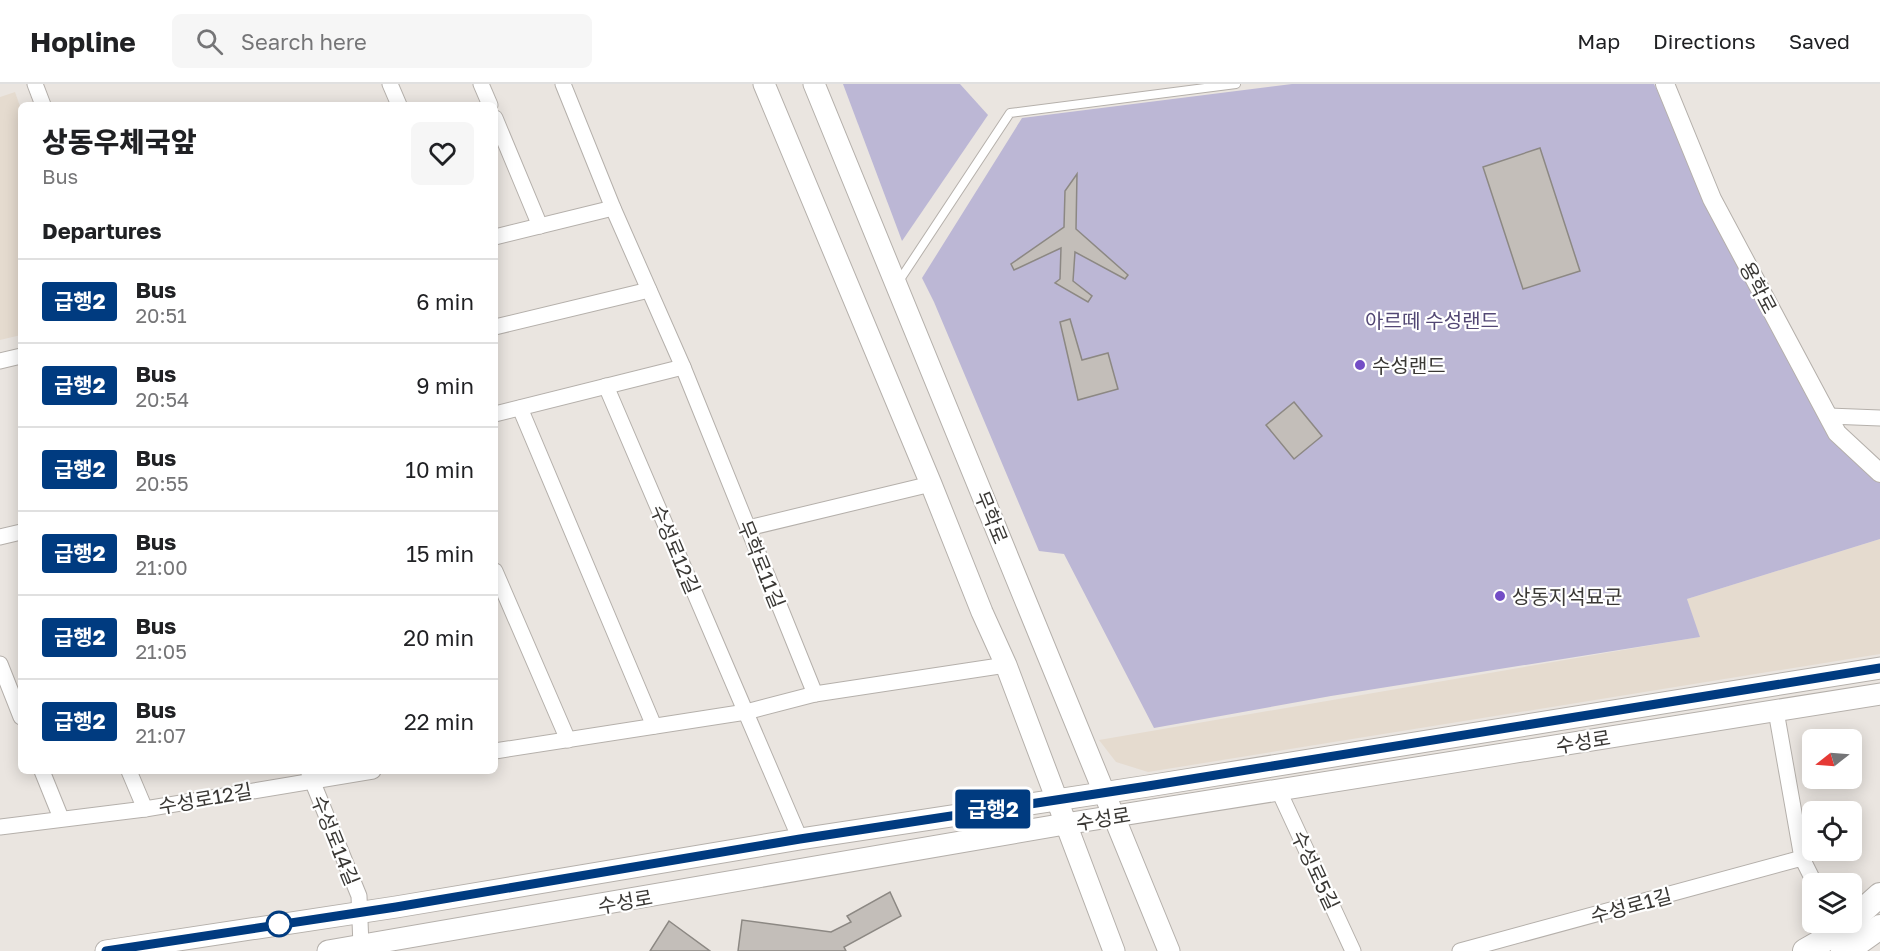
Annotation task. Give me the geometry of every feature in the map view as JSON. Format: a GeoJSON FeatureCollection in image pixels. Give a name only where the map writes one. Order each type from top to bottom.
{"type":"FeatureCollection","features":[{"type":"Feature","properties":{"kind":"main road"},"geometry":{"type":"LineString","coordinates":[[764,84],[1006,665],[1114,951]]}},
{"type":"Feature","properties":{"kind":"main road","name":"무학로"},"geometry":{"type":"LineString","coordinates":[[814,84],[1169,951]]}},
{"type":"Feature","properties":{"kind":"main road","name":"수성로"},"geometry":{"type":"LineString","coordinates":[[106,951],[1880,668]]}},
{"type":"Feature","properties":{"kind":"main road","name":"수성로"},"geometry":{"type":"LineString","coordinates":[[328,951],[1112,816],[1880,694]]}},
{"type":"Feature","properties":{"kind":"main road"},"geometry":{"type":"LineString","coordinates":[[1862,912],[1880,895]]}},
{"type":"Feature","properties":{"kind":"main road"},"geometry":{"type":"LineString","coordinates":[[1849,933],[1859,942],[1880,927]]}},
{"type":"Feature","properties":{"kind":"main road"},"geometry":{"type":"LineString","coordinates":[[1805,951],[1837,933]]}},
{"type":"Feature","properties":{"kind":"street"},"geometry":{"type":"LineString","coordinates":[[35,84],[42,102]]}},
{"type":"Feature","properties":{"kind":"street"},"geometry":{"type":"LineString","coordinates":[[390,84],[398,102]]}},
{"type":"Feature","properties":{"kind":"street"},"geometry":{"type":"LineString","coordinates":[[481,84],[489,102]]}},
{"type":"Feature","properties":{"kind":"street","name":"무학로11길"},"geometry":{"type":"LineString","coordinates":[[563,84],[613,208],[683,368],[815,694]]}},
{"type":"Feature","properties":{"kind":"street","name":"용학로"},"geometry":{"type":"LineString","coordinates":[[1665,84],[1712,199],[1837,433],[1880,473]]}},
{"type":"Feature","properties":{"kind":"street"},"geometry":{"type":"LineString","coordinates":[[498,125],[540,226]]}},
{"type":"Feature","properties":{"kind":"street"},"geometry":{"type":"LineString","coordinates":[[498,236],[613,208]]}},
{"type":"Feature","properties":{"kind":"street"},"geometry":{"type":"LineString","coordinates":[[498,326],[649,290]]}},
{"type":"Feature","properties":{"kind":"street"},"geometry":{"type":"LineString","coordinates":[[0,361],[18,357]]}},
{"type":"Feature","properties":{"kind":"street"},"geometry":{"type":"LineString","coordinates":[[498,413],[683,368]]}},
{"type":"Feature","properties":{"kind":"street","name":"수성로12길"},"geometry":{"type":"LineString","coordinates":[[606,386],[800,839]]}},
{"type":"Feature","properties":{"kind":"street"},"geometry":{"type":"LineString","coordinates":[[520,408],[654,726]]}},
{"type":"Feature","properties":{"kind":"street"},"geometry":{"type":"LineString","coordinates":[[1829,416],[1880,418]]}},
{"type":"Feature","properties":{"kind":"street"},"geometry":{"type":"LineString","coordinates":[[748,528],[931,484]]}},
{"type":"Feature","properties":{"kind":"street"},"geometry":{"type":"LineString","coordinates":[[0,537],[18,533]]}},
{"type":"Feature","properties":{"kind":"street"},"geometry":{"type":"LineString","coordinates":[[498,578],[568,740]]}},
{"type":"Feature","properties":{"kind":"street"},"geometry":{"type":"LineString","coordinates":[[0,664],[18,709]]}},
{"type":"Feature","properties":{"kind":"street"},"geometry":{"type":"LineString","coordinates":[[498,751],[746,712],[815,694],[1006,665]]}},
{"type":"Feature","properties":{"kind":"street"},"geometry":{"type":"LineString","coordinates":[[1776,711],[1802,858]]}},
{"type":"Feature","properties":{"kind":"street"},"geometry":{"type":"LineString","coordinates":[[43,774],[61,818]]}},
{"type":"Feature","properties":{"kind":"street","name":"수성로12길"},"geometry":{"type":"LineString","coordinates":[[130,774],[145,808]]}},
{"type":"Feature","properties":{"kind":"street","name":"수성로12길"},"geometry":{"type":"LineString","coordinates":[[0,827],[145,808],[309,775],[325,774]]}},
{"type":"Feature","properties":{"kind":"street","name":"수성로14길"},"geometry":{"type":"LineString","coordinates":[[309,775],[359,896],[361,946]]}},
{"type":"Feature","properties":{"kind":"street","name":"수성로5길"},"geometry":{"type":"LineString","coordinates":[[1278,789],[1353,951]]}},
{"type":"Feature","properties":{"kind":"street","name":"수성로1길"},"geometry":{"type":"LineString","coordinates":[[1460,951],[1802,858]]}},
{"type":"Feature","properties":{"kind":"lane"},"geometry":{"type":"LineString","coordinates":[[897,285],[1010,113],[1236,84]]}},
{"type":"Feature","properties":{"kind":"shaded area"},"geometry":{"type":"Polygon","coordinates":[[[15,92],[19,102],[18,336],[0,340],[0,97],[15,92]]]}},
{"type":"Feature","properties":{"kind":"shaded area"},"geometry":{"type":"Polygon","coordinates":[[[1880,539],[1880,654],[1148,772],[1116,762],[1099,740],[1699,637],[1687,599],[1880,539]]]}},
{"type":"Feature","properties":{"kind":"green space"},"geometry":{"type":"Polygon","coordinates":[[[843,84],[960,84],[988,115],[902,241],[843,84]]]}},
{"type":"Feature","properties":{"kind":"green space","name":"아르떼 수성랜드"},"geometry":{"type":"Polygon","coordinates":[[[1292,84],[1654,84],[1712,199],[1825,411],[1880,473],[1880,539],[1687,599],[1700,637],[1331,696],[1154,728],[1064,554],[1039,551],[922,278],[1022,118],[1292,84]]]}},
{"type":"Feature","properties":{"kind":"building"},"geometry":{"type":"Polygon","coordinates":[[[1540,148],[1580,271],[1523,289],[1483,167],[1540,148]]]}},
{"type":"Feature","properties":{"kind":"building"},"geometry":{"type":"Polygon","coordinates":[[[1077,174],[1076,229],[1128,275],[1125,279],[1075,252],[1073,281],[1092,296],[1088,302],[1055,283],[1060,279],[1061,248],[1014,270],[1011,264],[1064,227],[1065,191],[1077,174]]]}},
{"type":"Feature","properties":{"kind":"building"},"geometry":{"type":"Polygon","coordinates":[[[1070,319],[1082,360],[1108,353],[1118,389],[1078,400],[1060,322],[1070,319]]]}},
{"type":"Feature","properties":{"kind":"building"},"geometry":{"type":"Polygon","coordinates":[[[1294,402],[1322,436],[1294,459],[1266,425],[1294,402]]]}},
{"type":"Feature","properties":{"kind":"building"},"geometry":{"type":"Polygon","coordinates":[[[890,892],[901,916],[844,947],[846,951],[738,951],[742,920],[831,932],[851,922],[847,916],[890,892]]]}},
{"type":"Feature","properties":{"kind":"building"},"geometry":{"type":"Polygon","coordinates":[[[669,921],[710,951],[650,951],[669,921]]]}},
{"type":"Feature","properties":{"kind":"bus line","name":"급행2"},"geometry":{"type":"LineString","coordinates":[[106,951],[396,907],[800,839],[1148,786],[1880,668]]}},
{"type":"Feature","properties":{"kind":"place","name":"수성랜드"},"geometry":{"type":"Point","coordinates":[1360,365]}},
{"type":"Feature","properties":{"kind":"place","name":"상동지석묘군"},"geometry":{"type":"Point","coordinates":[1500,596]}}]}
